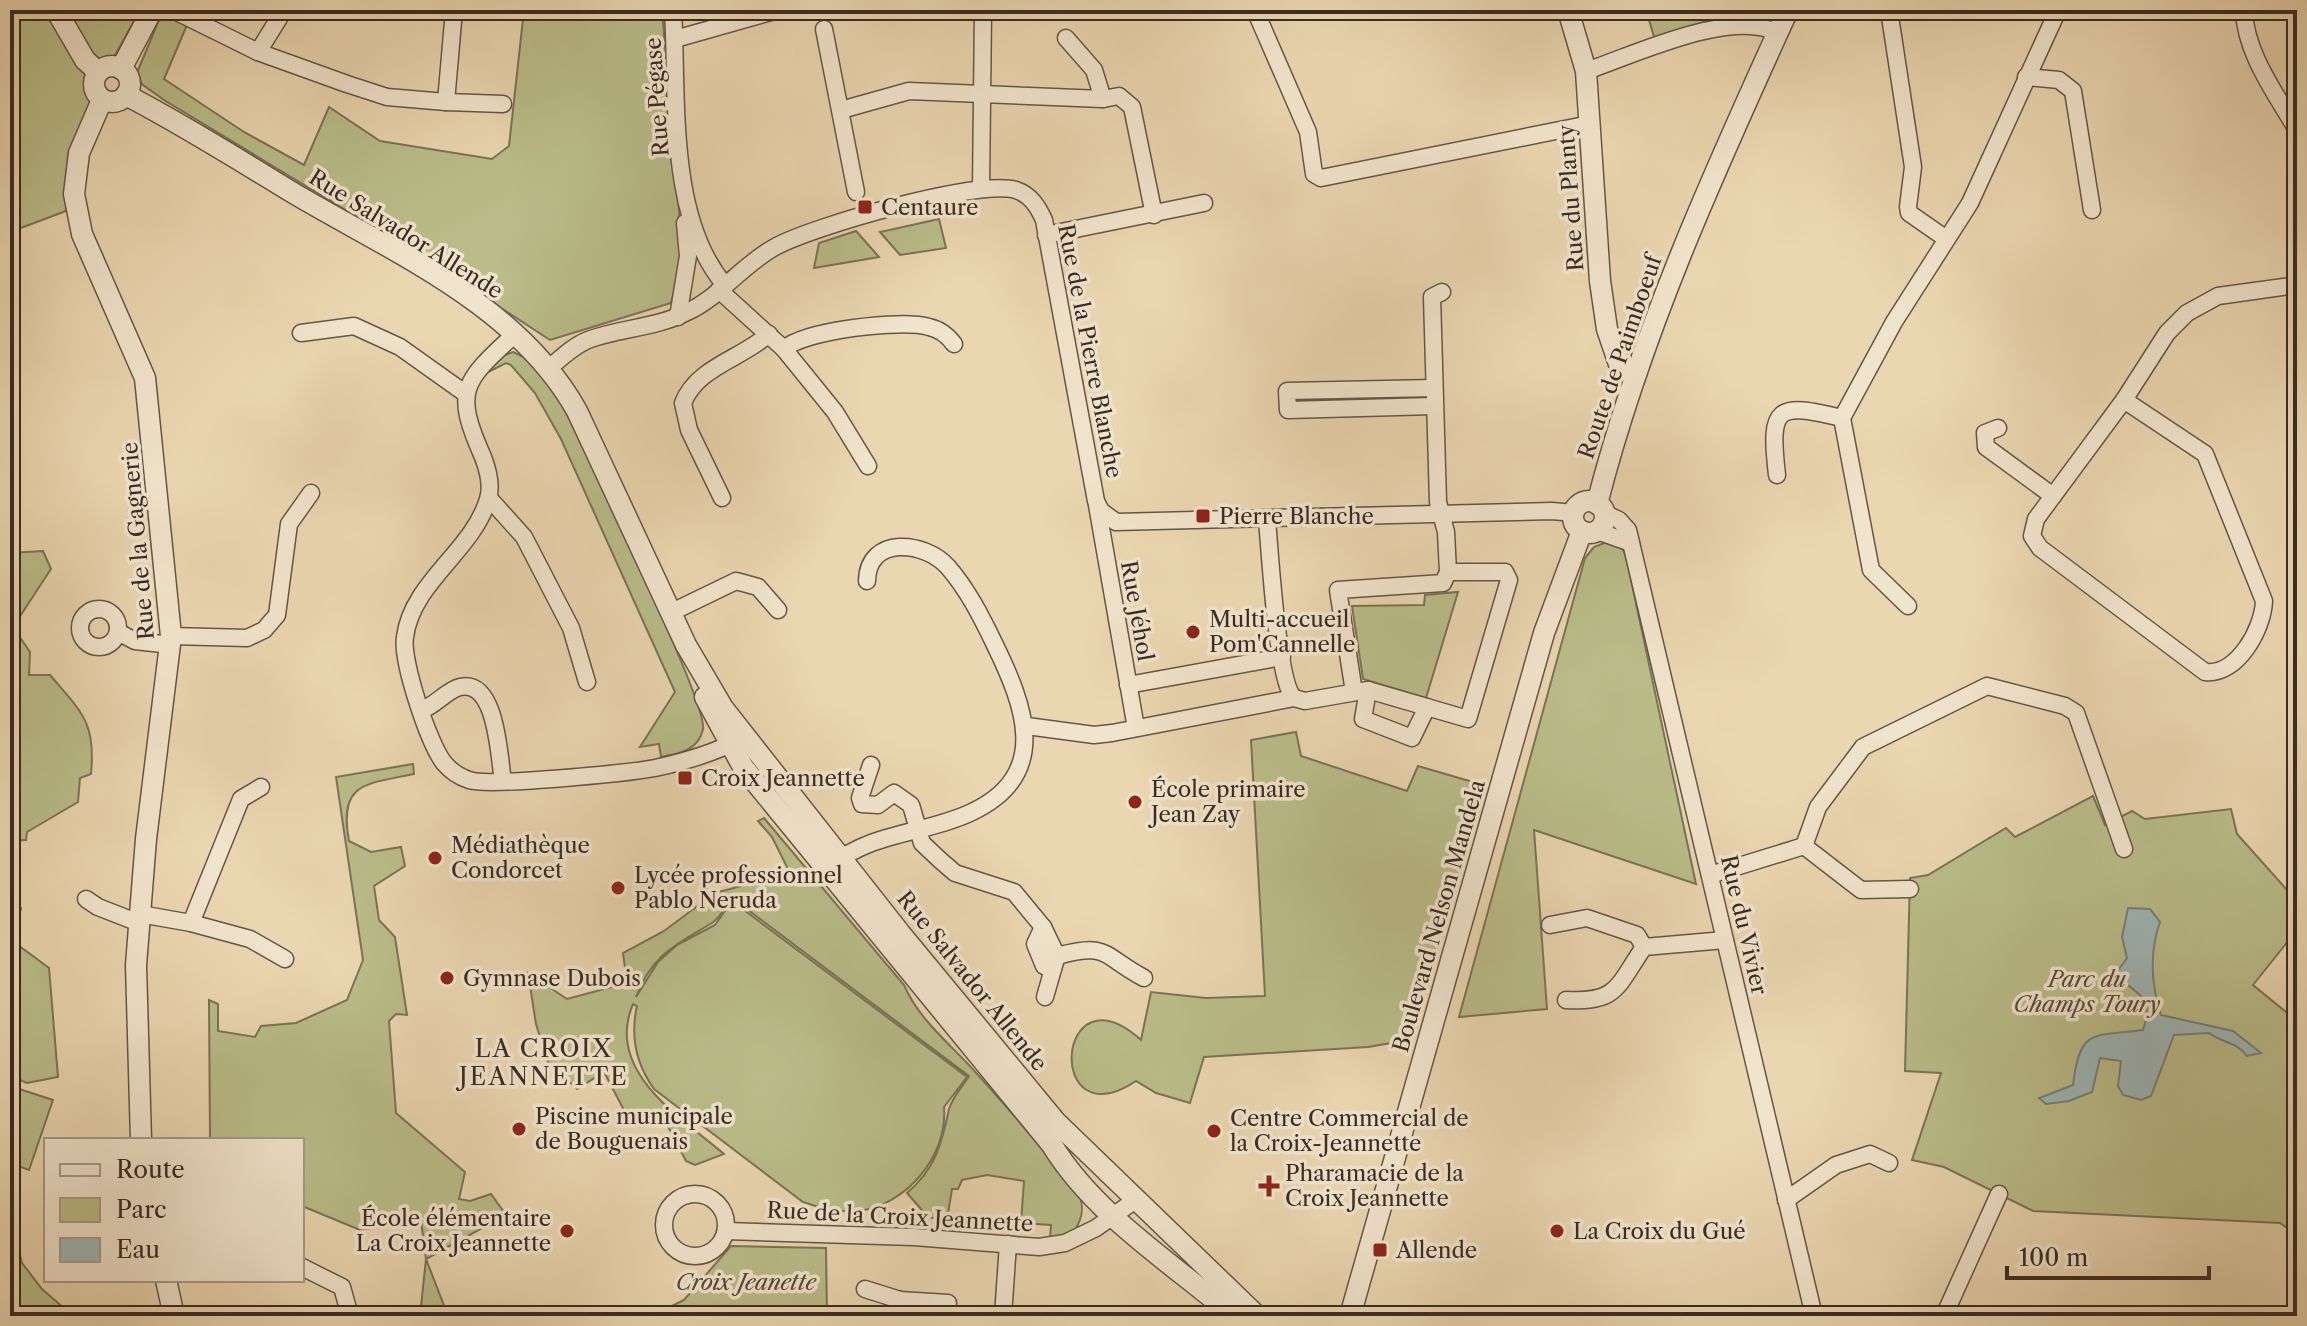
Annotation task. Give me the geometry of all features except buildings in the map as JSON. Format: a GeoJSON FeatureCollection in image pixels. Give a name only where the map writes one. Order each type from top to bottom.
{"type":"FeatureCollection","features":[{"type":"Feature","properties":{"kind":"street"},"geometry":{"type":"LineString","coordinates":[[56,10],[85,60],[98,72]]}},
{"type":"Feature","properties":{"kind":"street"},"geometry":{"type":"LineString","coordinates":[[121,69],[152,10]]}},
{"type":"Feature","properties":{"kind":"street"},"geometry":{"type":"LineString","coordinates":[[173,10],[258,52],[387,97],[503,104]]}},
{"type":"Feature","properties":{"kind":"street"},"geometry":{"type":"LineString","coordinates":[[258,52],[284,10]]}},
{"type":"Feature","properties":{"kind":"street"},"geometry":{"type":"LineString","coordinates":[[446,102],[454,10]]}},
{"type":"Feature","properties":{"kind":"street","name":"Rue Pégase"},"geometry":{"type":"LineString","coordinates":[[673,10],[684,182],[695,235],[721,287],[784,349],[835,412],[846,434],[866,457],[868,466]]}},
{"type":"Feature","properties":{"kind":"street"},"geometry":{"type":"LineString","coordinates":[[675,39],[778,10]]}},
{"type":"Feature","properties":{"kind":"street"},"geometry":{"type":"LineString","coordinates":[[981,189],[983,10]]}},
{"type":"Feature","properties":{"kind":"street"},"geometry":{"type":"LineString","coordinates":[[1255,10],[1308,132],[1314,174],[1321,178],[1590,124]]}},
{"type":"Feature","properties":{"kind":"street","name":"Rue du Planty"},"geometry":{"type":"LineString","coordinates":[[1568,10],[1586,71],[1603,308],[1614,349],[1631,372]]}},
{"type":"Feature","properties":{"kind":"street","name":"Route de Paimboeuf"},"geometry":{"type":"LineString","coordinates":[[1590,516],[1631,372],[1788,10]]}},
{"type":"Feature","properties":{"kind":"street"},"geometry":{"type":"LineString","coordinates":[[1807,10],[1846,10]]}},
{"type":"Feature","properties":{"kind":"street"},"geometry":{"type":"LineString","coordinates":[[1889,10],[1913,167],[1909,213],[1945,238]]}},
{"type":"Feature","properties":{"kind":"street"},"geometry":{"type":"LineString","coordinates":[[1908,606],[1871,570],[1842,418],[1945,238],[1970,203],[2058,10]]}},
{"type":"Feature","properties":{"kind":"street"},"geometry":{"type":"LineString","coordinates":[[2244,10],[2244,27],[2263,70],[2297,130]]}},
{"type":"Feature","properties":{"kind":"street"},"geometry":{"type":"LineString","coordinates":[[1586,71],[1703,32],[1732,27],[1766,28],[1778,33]]}},
{"type":"Feature","properties":{"kind":"street"},"geometry":{"type":"LineString","coordinates":[[824,29],[856,192]]}},
{"type":"Feature","properties":{"kind":"street"},"geometry":{"type":"LineString","coordinates":[[1066,38],[1094,70],[1103,99]]}},
{"type":"Feature","properties":{"kind":"street"},"geometry":{"type":"LineString","coordinates":[[106,67],[121,69],[129,79],[126,95],[118,102],[102,100],[94,87],[98,72],[106,67]]}},
{"type":"Feature","properties":{"kind":"street"},"geometry":{"type":"LineString","coordinates":[[2026,77],[2059,80],[2073,91],[2092,210]]}},
{"type":"Feature","properties":{"kind":"street"},"geometry":{"type":"LineString","coordinates":[[841,110],[909,91],[1103,99],[1119,96],[1132,107],[1154,215]]}},
{"type":"Feature","properties":{"kind":"street","name":"Rue Salvador Allende"},"geometry":{"type":"LineString","coordinates":[[126,95],[424,268],[479,304],[515,334],[548,369],[577,411],[670,613],[738,741],[824,870],[1052,1145],[1063,1164],[1113,1215],[1234,1316]]}},
{"type":"Feature","properties":{"kind":"street","name":"Rue de la Gagnerie"},"geometry":{"type":"LineString","coordinates":[[102,100],[79,153],[74,194],[82,234],[145,378],[171,640],[151,793],[139,919],[136,1059],[141,1138]]}},
{"type":"Feature","properties":{"kind":"street","name":"Rue Pégase"},"geometry":{"type":"LineString","coordinates":[[678,317],[688,256],[681,201],[684,182]]}},
{"type":"Feature","properties":{"kind":"street","name":"Rue de la Pierre Blanche"},"geometry":{"type":"LineString","coordinates":[[548,369],[586,340],[678,317],[706,302],[763,254],[817,229],[981,189],[1016,190],[1028,196],[1044,220],[1096,501],[1101,511],[1122,524],[1441,514],[1590,516]]}},
{"type":"Feature","properties":{"kind":"street"},"geometry":{"type":"LineString","coordinates":[[1046,235],[1204,203]]}},
{"type":"Feature","properties":{"kind":"street"},"geometry":{"type":"LineString","coordinates":[[2124,400],[2205,454],[2264,601],[2260,627],[2230,667],[2218,674],[2205,672],[2040,548],[2032,536],[2036,519],[2124,400],[2167,333],[2187,313],[2218,296],[2297,285]]}},
{"type":"Feature","properties":{"kind":"street"},"geometry":{"type":"LineString","coordinates":[[1427,707],[1412,738],[1363,719],[1361,691],[1338,590],[1428,586],[1443,583],[1448,572],[1446,532],[1438,502],[1434,406],[1432,297],[1442,292]]}},
{"type":"Feature","properties":{"kind":"street"},"geometry":{"type":"LineString","coordinates":[[784,349],[814,336],[907,323],[932,327],[954,344]]}},
{"type":"Feature","properties":{"kind":"street"},"geometry":{"type":"LineString","coordinates":[[301,333],[354,326],[400,347],[466,394]]}},
{"type":"Feature","properties":{"kind":"street"},"geometry":{"type":"LineString","coordinates":[[515,334],[474,375],[466,394],[467,419],[487,466],[489,498],[467,536],[416,604],[407,625],[405,666],[436,747],[447,766],[471,781],[503,781],[656,767],[738,741]]}},
{"type":"Feature","properties":{"kind":"street"},"geometry":{"type":"LineString","coordinates":[[722,498],[689,430],[683,403],[699,378],[749,351],[769,334]]}},
{"type":"Feature","properties":{"kind":"street"},"geometry":{"type":"LineString","coordinates":[[1434,388],[1287,391],[1288,410],[1434,406]]}},
{"type":"Feature","properties":{"kind":"street"},"geometry":{"type":"LineString","coordinates":[[1777,475],[1773,434],[1776,420],[1790,408],[1842,418]]}},
{"type":"Feature","properties":{"kind":"street"},"geometry":{"type":"LineString","coordinates":[[1998,428],[1985,433],[1986,447],[2053,496]]}},
{"type":"Feature","properties":{"kind":"street"},"geometry":{"type":"LineString","coordinates":[[118,632],[135,641],[247,638],[264,630],[277,615],[289,524],[311,493]]}},
{"type":"Feature","properties":{"kind":"street"},"geometry":{"type":"LineString","coordinates":[[489,498],[524,537],[571,628],[587,682]]}},
{"type":"Feature","properties":{"kind":"street","name":"Rue Jéhol"},"geometry":{"type":"LineString","coordinates":[[1096,501],[1136,728]]}},
{"type":"Feature","properties":{"kind":"street","name":"Rue du Vivier"},"geometry":{"type":"LineString","coordinates":[[1590,516],[1631,543],[1814,1316]]}},
{"type":"Feature","properties":{"kind":"street","name":"Boulevard Nelson Mandela"},"geometry":{"type":"LineString","coordinates":[[1350,1316],[1544,633],[1590,516]]}},
{"type":"Feature","properties":{"kind":"street"},"geometry":{"type":"LineString","coordinates":[[1267,520],[1286,687],[1294,698]]}},
{"type":"Feature","properties":{"kind":"street"},"geometry":{"type":"LineString","coordinates":[[824,870],[871,841],[973,811],[993,799],[1016,770],[1027,726],[1016,687],[978,610],[939,558],[901,545],[883,550],[873,559],[867,581]]}},
{"type":"Feature","properties":{"kind":"street"},"geometry":{"type":"LineString","coordinates":[[1027,726],[1094,735],[1294,698],[1305,701],[1361,691],[1468,719],[1509,580],[1505,572],[1448,572]]}},
{"type":"Feature","properties":{"kind":"street"},"geometry":{"type":"LineString","coordinates":[[670,613],[736,581],[758,587],[778,610]]}},
{"type":"Feature","properties":{"kind":"street"},"geometry":{"type":"LineString","coordinates":[[1128,685],[1282,657]]}},
{"type":"Feature","properties":{"kind":"street"},"geometry":{"type":"LineString","coordinates":[[422,710],[456,688],[464,686],[480,692],[492,711],[503,781]]}},
{"type":"Feature","properties":{"kind":"street"},"geometry":{"type":"LineString","coordinates":[[1804,846],[1818,807],[1863,747],[1987,686],[2065,706],[2076,713],[2124,849]]}},
{"type":"Feature","properties":{"kind":"street","name":"Rue Salvador Allende"},"geometry":{"type":"LineString","coordinates":[[738,741],[841,857],[1056,1122],[1134,1201],[1257,1316]]}},
{"type":"Feature","properties":{"kind":"street"},"geometry":{"type":"LineString","coordinates":[[871,765],[860,798],[862,804],[878,805],[894,793],[899,795],[911,805],[922,843],[955,873],[1014,892],[1043,927],[1055,963],[1045,997]]}},
{"type":"Feature","properties":{"kind":"street"},"geometry":{"type":"LineString","coordinates":[[191,923],[241,799],[261,787]]}},
{"type":"Feature","properties":{"kind":"street"},"geometry":{"type":"LineString","coordinates":[[1710,875],[1804,846]]}},
{"type":"Feature","properties":{"kind":"street"},"geometry":{"type":"LineString","coordinates":[[1804,846],[1861,890],[1910,889]]}},
{"type":"Feature","properties":{"kind":"street"},"geometry":{"type":"LineString","coordinates":[[86,899],[98,907],[139,919],[191,923],[250,939],[285,959]]}},
{"type":"Feature","properties":{"kind":"street"},"geometry":{"type":"LineString","coordinates":[[1550,925],[1587,918],[1637,935],[1644,947]]}},
{"type":"Feature","properties":{"kind":"street"},"geometry":{"type":"LineString","coordinates":[[1644,947],[1725,940]]}},
{"type":"Feature","properties":{"kind":"street"},"geometry":{"type":"LineString","coordinates":[[1055,963],[1089,947],[1100,950],[1144,978]]}},
{"type":"Feature","properties":{"kind":"street"},"geometry":{"type":"LineString","coordinates":[[1566,1000],[1595,1002],[1609,997],[1644,947]]}},
{"type":"Feature","properties":{"kind":"street"},"geometry":{"type":"LineString","coordinates":[[1786,1200],[1836,1165],[1870,1154],[1889,1163]]}},
{"type":"Feature","properties":{"kind":"street"},"geometry":{"type":"LineString","coordinates":[[1944,1316],[1999,1194]]}},
{"type":"Feature","properties":{"kind":"street","name":"Rue de la Croix Jeannette"},"geometry":{"type":"LineString","coordinates":[[726,1231],[914,1237],[1039,1247],[1065,1243],[1134,1201]]}},
{"type":"Feature","properties":{"kind":"street"},"geometry":{"type":"LineString","coordinates":[[1003,1316],[1008,1244]]}},
{"type":"Feature","properties":{"kind":"street"},"geometry":{"type":"LineString","coordinates":[[304,1268],[342,1287],[350,1316]]}},
{"type":"Feature","properties":{"kind":"street"},"geometry":{"type":"LineString","coordinates":[[166,1282],[174,1316]]}},
{"type":"Feature","properties":{"kind":"street"},"geometry":{"type":"LineString","coordinates":[[865,1289],[900,1308],[948,1303]]}},
{"type":"Feature","properties":{"kind":"green space"},"geometry":{"type":"Polygon","coordinates":[[[10,10],[140,10],[112,61],[66,171],[66,211],[10,232],[10,10]]]}},
{"type":"Feature","properties":{"kind":"green space"},"geometry":{"type":"Polygon","coordinates":[[[524,10],[662,10],[683,258],[671,303],[550,340],[423,257],[164,100],[143,85],[136,75],[159,20],[171,16],[187,25],[164,79],[244,132],[304,165],[329,107],[380,141],[492,159],[509,146],[524,10]]]}},
{"type":"Feature","properties":{"kind":"green space"},"geometry":{"type":"Polygon","coordinates":[[[1646,10],[1737,10],[1655,40],[1646,10]]]}},
{"type":"Feature","properties":{"kind":"green space"},"geometry":{"type":"Polygon","coordinates":[[[939,219],[946,248],[900,255],[880,232],[939,219]]]}},
{"type":"Feature","properties":{"kind":"green space"},"geometry":{"type":"Polygon","coordinates":[[[856,231],[879,257],[814,268],[819,243],[856,231]]]}},
{"type":"Feature","properties":{"kind":"green space"},"geometry":{"type":"Polygon","coordinates":[[[513,352],[528,359],[555,389],[664,621],[699,708],[703,729],[697,742],[687,750],[661,757],[659,744],[640,747],[675,692],[561,439],[535,393],[511,365],[506,363],[486,373],[505,355],[513,352]]]}},
{"type":"Feature","properties":{"kind":"green space"},"geometry":{"type":"Polygon","coordinates":[[[1612,540],[1624,551],[1628,566],[1696,884],[1534,830],[1547,1009],[1459,1017],[1585,558],[1594,547],[1612,540]]]}},
{"type":"Feature","properties":{"kind":"green space"},"geometry":{"type":"Polygon","coordinates":[[[43,551],[51,569],[13,627],[30,652],[29,675],[50,675],[84,719],[91,742],[91,774],[80,778],[78,802],[27,832],[26,840],[10,841],[10,553],[43,551]]]}},
{"type":"Feature","properties":{"kind":"green space"},"geometry":{"type":"Polygon","coordinates":[[[1458,592],[1426,698],[1363,679],[1352,606],[1424,605],[1425,595],[1458,592]]]}},
{"type":"Feature","properties":{"kind":"green space"},"geometry":{"type":"Polygon","coordinates":[[[1296,732],[1301,756],[1407,791],[1418,766],[1483,785],[1409,1040],[1368,1047],[1204,1057],[1190,1103],[1156,1093],[1136,1081],[1106,1094],[1086,1090],[1074,1075],[1072,1054],[1077,1035],[1091,1022],[1112,1022],[1141,1040],[1151,992],[1206,998],[1265,996],[1251,740],[1296,732]]]}},
{"type":"Feature","properties":{"kind":"green space"},"geometry":{"type":"Polygon","coordinates":[[[413,764],[414,774],[382,780],[359,789],[348,807],[347,822],[349,841],[371,852],[401,847],[405,866],[374,886],[379,920],[395,937],[407,1015],[396,1014],[389,1021],[396,1113],[465,1172],[459,1199],[470,1201],[491,1194],[506,1215],[426,1259],[421,1221],[360,1230],[304,1207],[304,1138],[210,1138],[209,1000],[218,1004],[218,1031],[255,1037],[261,1026],[296,1023],[347,1000],[363,960],[336,777],[413,764]]]}},
{"type":"Feature","properties":{"kind":"green space","name":"Parc du Champs Toury"},"geometry":{"type":"Polygon","coordinates":[[[2093,796],[2105,825],[2132,811],[2145,819],[2231,809],[2237,834],[2297,901],[2297,930],[2253,985],[2297,1021],[2296,1234],[2280,1223],[2033,1211],[1944,1167],[1912,1160],[1941,1073],[1905,1071],[1910,878],[1928,875],[2006,828],[2015,837],[2093,796]]]}},
{"type":"Feature","properties":{"kind":"green space"},"geometry":{"type":"Polygon","coordinates":[[[764,818],[904,985],[928,1022],[991,1089],[1076,1188],[1082,1211],[1073,1233],[1050,1238],[1051,1225],[1021,1223],[1024,1181],[987,1175],[962,1180],[958,1189],[952,1189],[947,1220],[928,1217],[907,1193],[931,1165],[940,1144],[950,1105],[969,1076],[732,898],[715,921],[676,945],[658,960],[642,982],[636,997],[658,962],[677,945],[715,925],[732,901],[967,1077],[944,1107],[939,1143],[931,1160],[907,1189],[892,1200],[857,1211],[829,1210],[803,1202],[654,1089],[636,1050],[634,1029],[637,1006],[633,1004],[627,1028],[629,1051],[638,1072],[669,1109],[724,1154],[695,1165],[686,1161],[661,1113],[626,1114],[604,1072],[577,1089],[548,1062],[536,1024],[528,973],[567,999],[627,983],[623,953],[664,931],[715,893],[790,873],[772,837],[758,821],[764,818]]]}},
{"type":"Feature","properties":{"kind":"green space"},"geometry":{"type":"Polygon","coordinates":[[[21,908],[14,942],[49,968],[58,1077],[27,1083],[10,1076],[10,909],[21,908]]]}},
{"type":"Feature","properties":{"kind":"green space"},"geometry":{"type":"Polygon","coordinates":[[[10,1086],[53,1100],[29,1170],[10,1163],[10,1086]]]}},
{"type":"Feature","properties":{"kind":"green space"},"geometry":{"type":"Polygon","coordinates":[[[10,1214],[22,1263],[42,1289],[73,1316],[10,1316],[10,1214]]]}},
{"type":"Feature","properties":{"kind":"green space","name":"Croix Jeanette"},"geometry":{"type":"Polygon","coordinates":[[[731,1246],[826,1248],[827,1316],[652,1316],[684,1300],[731,1246]]]}},
{"type":"Feature","properties":{"kind":"green space"},"geometry":{"type":"Polygon","coordinates":[[[426,1259],[448,1316],[420,1316],[426,1259]]]}},
{"type":"Feature","properties":{"kind":"water"},"geometry":{"type":"Polygon","coordinates":[[[2128,908],[2150,909],[2160,922],[2154,945],[2153,968],[2161,1015],[2233,1031],[2261,1053],[2247,1056],[2239,1048],[2209,1033],[2174,1035],[2151,1096],[2141,1100],[2123,1095],[2118,1086],[2121,1061],[2100,1058],[2092,1092],[2069,1101],[2046,1104],[2039,1098],[2073,1085],[2080,1052],[2092,1038],[2143,1030],[2145,1002],[2136,991],[2114,976],[2127,958],[2122,937],[2128,908]]]}},
{"type":"Feature","properties":{"kind":"place","name":"Centaure"},"geometry":{"type":"Point","coordinates":[865,207]}},
{"type":"Feature","properties":{"kind":"place","name":"Pierre Blanche"},"geometry":{"type":"Point","coordinates":[1203,516]}},
{"type":"Feature","properties":{"kind":"place","name":"Multi-accueil Pom'Cannelle"},"geometry":{"type":"Point","coordinates":[1193,632]}},
{"type":"Feature","properties":{"kind":"place","name":"Croix Jeannette"},"geometry":{"type":"Point","coordinates":[685,778]}},
{"type":"Feature","properties":{"kind":"place","name":"École primaire Jean Zay"},"geometry":{"type":"Point","coordinates":[1135,802]}},
{"type":"Feature","properties":{"kind":"place","name":"Médiathèque Condorcet"},"geometry":{"type":"Point","coordinates":[435,858]}},
{"type":"Feature","properties":{"kind":"place","name":"Lycée professionnel Pablo Neruda"},"geometry":{"type":"Point","coordinates":[618,888]}},
{"type":"Feature","properties":{"kind":"place","name":"Gymnase Dubois"},"geometry":{"type":"Point","coordinates":[447,978]}},
{"type":"Feature","properties":{"kind":"place","name":"Piscine municipale de Bouguenais"},"geometry":{"type":"Point","coordinates":[519,1129]}},
{"type":"Feature","properties":{"kind":"place","name":"Centre Commercial de la Croix-Jeannette"},"geometry":{"type":"Point","coordinates":[1214,1131]}},
{"type":"Feature","properties":{"kind":"place","name":"Pharamacie de la Croix Jeannette"},"geometry":{"type":"Point","coordinates":[1269,1186]}},
{"type":"Feature","properties":{"kind":"place","name":"École élémentaire La Croix Jeannette"},"geometry":{"type":"Point","coordinates":[567,1231]}},
{"type":"Feature","properties":{"kind":"place","name":"La Croix du Gué"},"geometry":{"type":"Point","coordinates":[1557,1231]}},
{"type":"Feature","properties":{"kind":"place","name":"Allende"},"geometry":{"type":"Point","coordinates":[1380,1250]}},
{"type":"Feature","properties":{"kind":"district","name":"LA CROIX JEANNETTE"},"geometry":{"type":"Point","coordinates":[544,1062]}}]}
